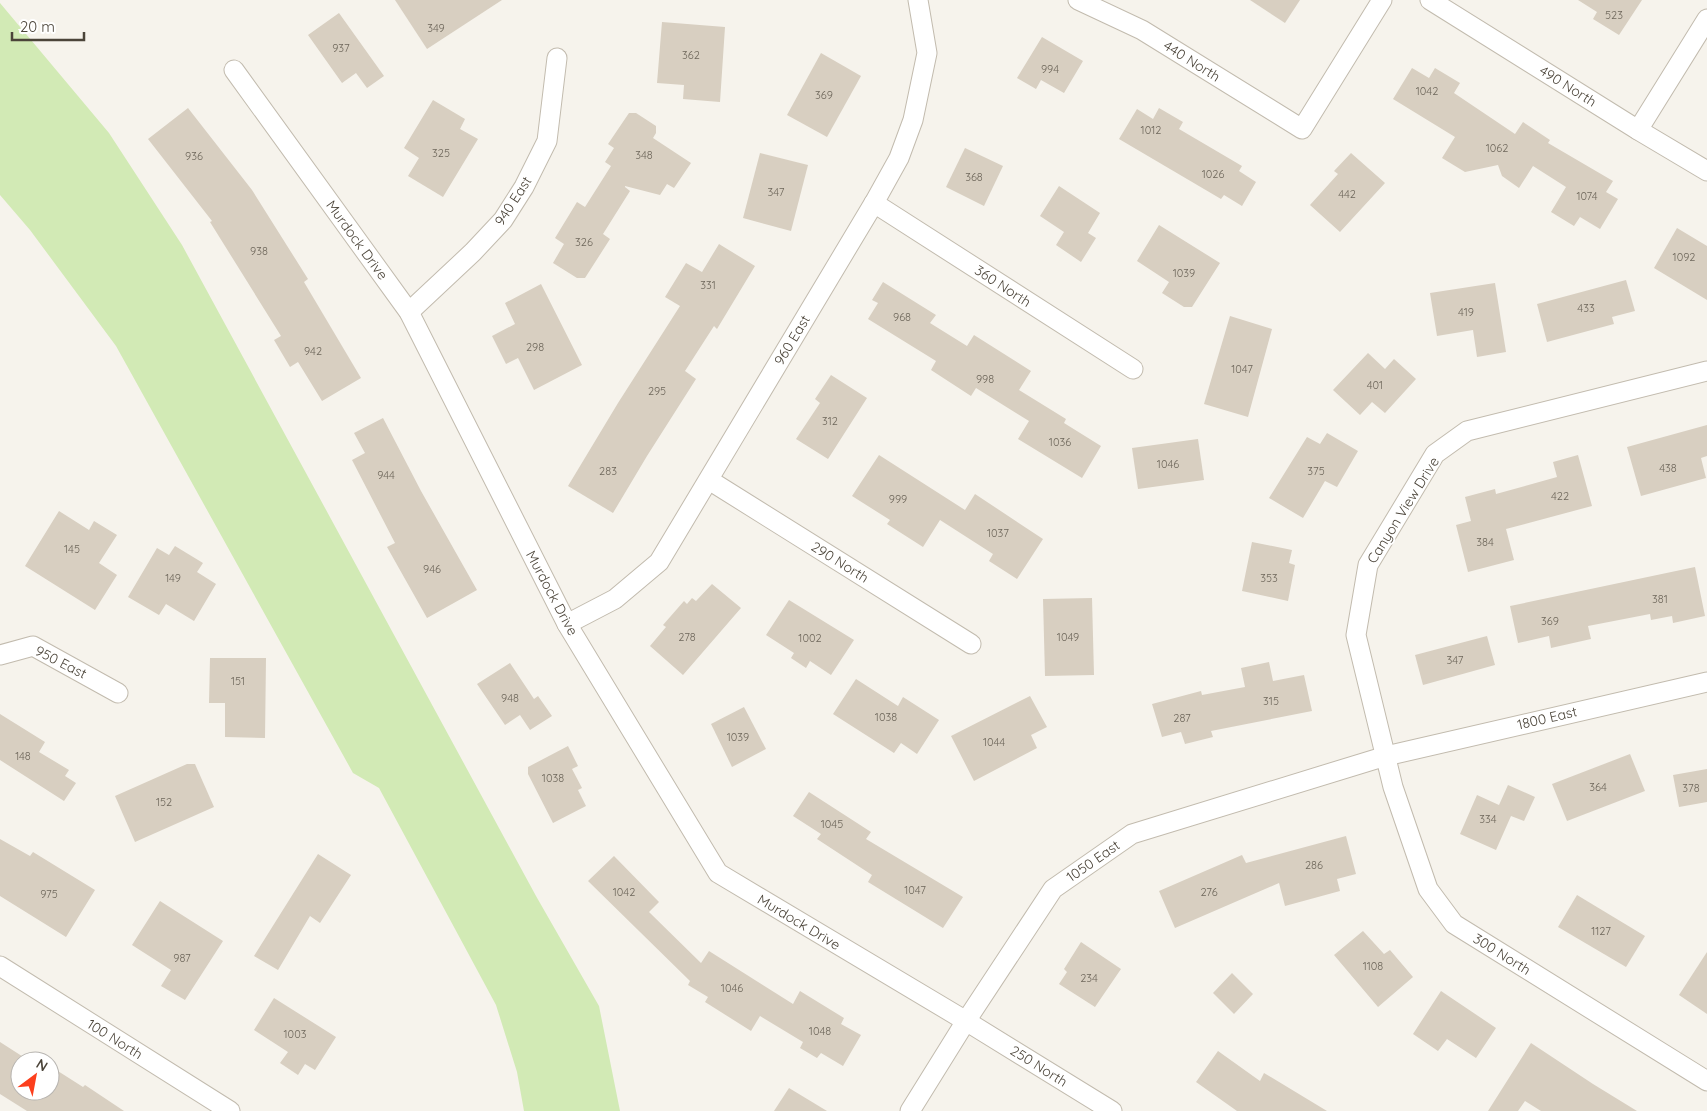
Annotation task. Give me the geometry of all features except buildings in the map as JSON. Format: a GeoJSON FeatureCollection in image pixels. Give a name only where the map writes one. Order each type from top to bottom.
{"type":"FeatureCollection","features":[{"type":"Feature","properties":{"kind":"street","name":"440 North"},"geometry":{"type":"LineString","coordinates":[[1078,0],[1142,30],[1302,129],[1382,0]]}},
{"type":"Feature","properties":{"kind":"street","name":"490 North"},"geometry":{"type":"LineString","coordinates":[[1430,0],[1707,171]]}},
{"type":"Feature","properties":{"kind":"street","name":"960 East"},"geometry":{"type":"LineString","coordinates":[[567,624],[615,598],[659,562],[874,203],[899,158],[913,120],[927,53],[923,1]]}},
{"type":"Feature","properties":{"kind":"street"},"geometry":{"type":"LineString","coordinates":[[1638,130],[1707,19]]}},
{"type":"Feature","properties":{"kind":"street","name":"940 East"},"geometry":{"type":"LineString","coordinates":[[409,312],[473,252],[503,220],[524,187],[547,141],[558,58]]}},
{"type":"Feature","properties":{"kind":"street","name":"Murdock Drive"},"geometry":{"type":"LineString","coordinates":[[234,70],[409,312],[567,624],[718,873],[966,1021]]}},
{"type":"Feature","properties":{"kind":"street","name":"360 North"},"geometry":{"type":"LineString","coordinates":[[874,203],[1133,369]]}},
{"type":"Feature","properties":{"kind":"street","name":"Canyon View Drive"},"geometry":{"type":"LineString","coordinates":[[1386,756],[1356,636],[1368,565],[1435,454],[1467,431],[1707,371]]}},
{"type":"Feature","properties":{"kind":"street","name":"290 North"},"geometry":{"type":"LineString","coordinates":[[709,480],[971,644]]}},
{"type":"Feature","properties":{"kind":"street","name":"950 East"},"geometry":{"type":"LineString","coordinates":[[0,654],[33,646],[118,693]]}},
{"type":"Feature","properties":{"kind":"street","name":"1800 East"},"geometry":{"type":"LineString","coordinates":[[1386,756],[1707,682]]}},
{"type":"Feature","properties":{"kind":"street","name":"1050 East"},"geometry":{"type":"LineString","coordinates":[[910,1111],[966,1021],[1053,889],[1132,834],[1386,756]]}},
{"type":"Feature","properties":{"kind":"street","name":"300 North"},"geometry":{"type":"LineString","coordinates":[[1386,756],[1394,791],[1428,889],[1454,924],[1707,1081]]}},
{"type":"Feature","properties":{"kind":"street","name":"100 North"},"geometry":{"type":"LineString","coordinates":[[0,966],[230,1111]]}},
{"type":"Feature","properties":{"kind":"street","name":"250 North"},"geometry":{"type":"LineString","coordinates":[[966,1021],[1112,1111]]}},
{"type":"Feature","properties":{"kind":"green space"},"geometry":{"type":"Polygon","coordinates":[[[0,3],[109,133],[182,245],[536,896],[599,1006],[620,1111],[524,1111],[517,1072],[496,1005],[379,788],[353,773],[116,346],[30,230],[0,195],[0,3]]]}}]}
